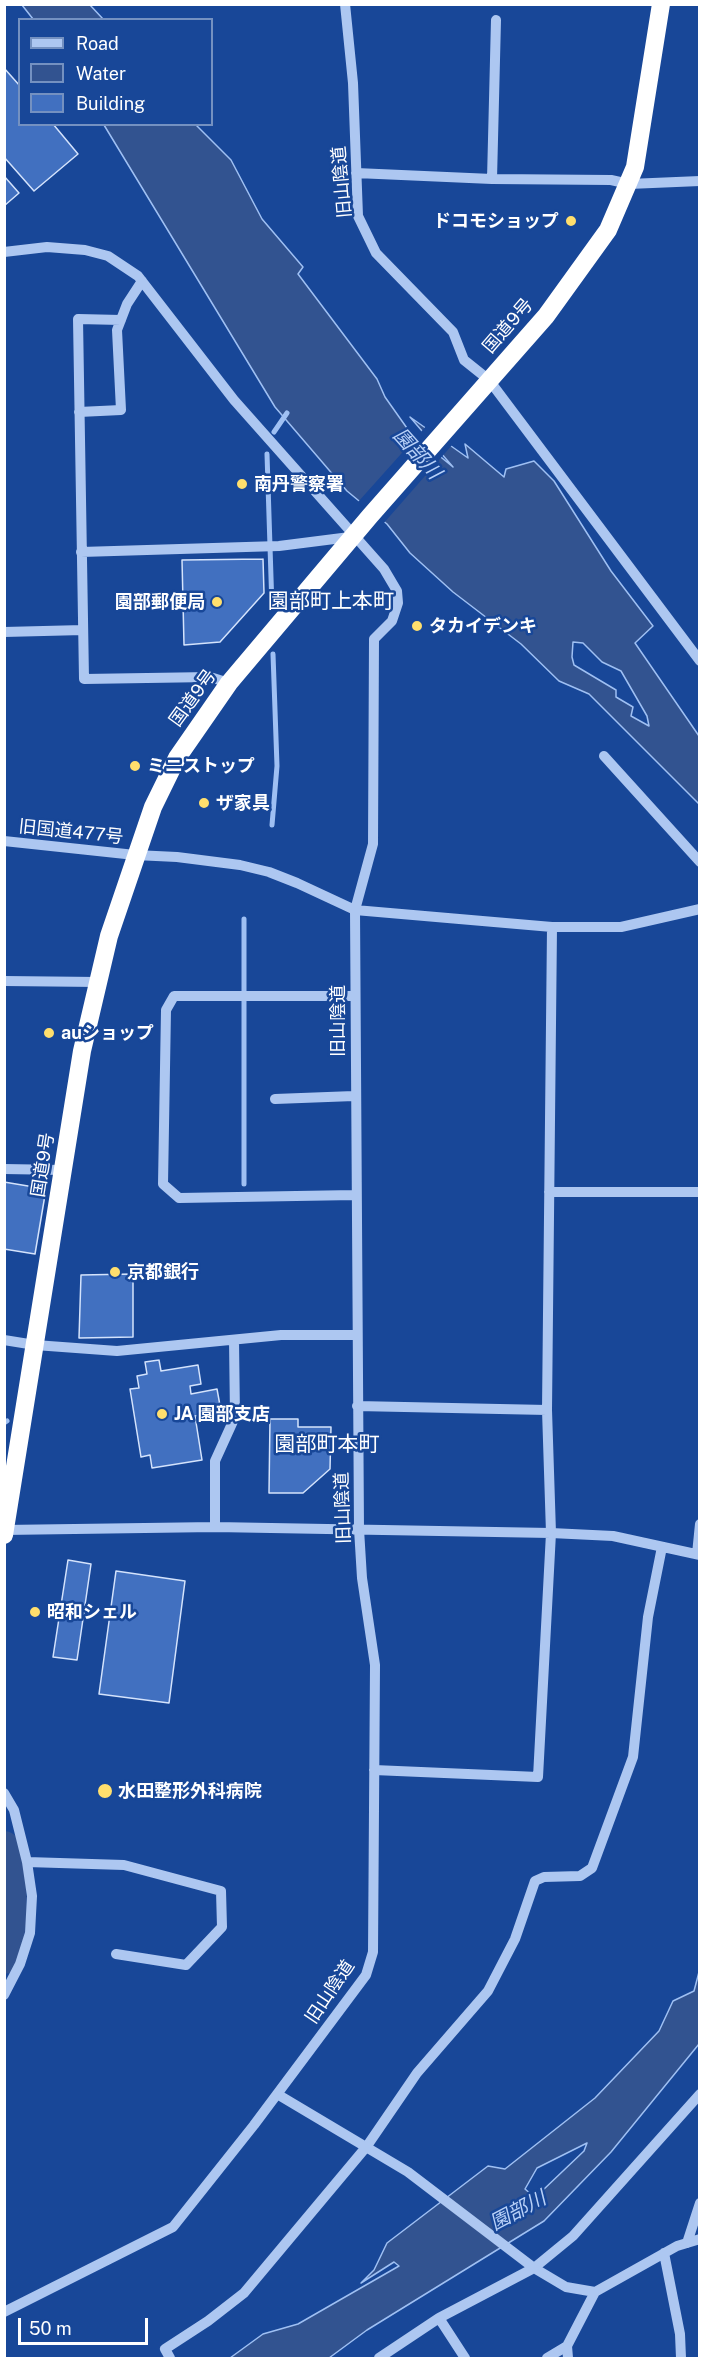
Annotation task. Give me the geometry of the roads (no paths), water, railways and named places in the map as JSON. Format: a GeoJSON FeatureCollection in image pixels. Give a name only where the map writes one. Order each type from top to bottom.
{"type":"FeatureCollection","features":[{"type":"Feature","properties":{"kind":"highway","name":"国道9号"},"geometry":{"type":"LineString","coordinates":[[4,1535],[82,1051],[98,981],[135,855],[177,758],[229,683],[355,537],[370,516],[546,316],[608,230],[629,184],[641,139],[661,4]]}},
{"type":"Feature","properties":{"kind":"street","name":"旧山陰道"},"geometry":{"type":"LineString","coordinates":[[345,4],[353,83],[358,216],[376,253],[453,332],[464,360],[699,661]]}},
{"type":"Feature","properties":{"kind":"street"},"geometry":{"type":"LineString","coordinates":[[492,179],[496,20]]}},
{"type":"Feature","properties":{"kind":"street"},"geometry":{"type":"LineString","coordinates":[[356,173],[492,179],[611,180],[629,184],[699,181]]}},
{"type":"Feature","properties":{"kind":"street","name":"旧山陰道"},"geometry":{"type":"LineString","coordinates":[[4,252],[47,247],[85,250],[108,256],[142,281],[234,400],[392,580],[398,603],[392,621],[374,639],[373,844],[355,910],[354,1096],[359,1529],[362,1578],[375,1665],[373,1952],[366,1975],[173,2227],[4,2312]]}},
{"type":"Feature","properties":{"kind":"street"},"geometry":{"type":"LineString","coordinates":[[79,412],[121,410],[117,330],[127,304],[142,281]]}},
{"type":"Feature","properties":{"kind":"street"},"geometry":{"type":"LineString","coordinates":[[121,320],[78,319],[84,679],[210,677],[229,683]]}},
{"type":"Feature","properties":{"kind":"street"},"geometry":{"type":"LineString","coordinates":[[81,552],[278,546],[355,537]]}},
{"type":"Feature","properties":{"kind":"street"},"geometry":{"type":"LineString","coordinates":[[4,632],[83,630]]}},
{"type":"Feature","properties":{"kind":"street"},"geometry":{"type":"LineString","coordinates":[[604,756],[699,862]]}},
{"type":"Feature","properties":{"kind":"street","name":"旧国道477号"},"geometry":{"type":"LineString","coordinates":[[4,841],[135,855],[209,860],[269,872],[355,910],[552,927],[621,927],[699,909]]}},
{"type":"Feature","properties":{"kind":"street"},"geometry":{"type":"LineString","coordinates":[[374,1770],[538,1777],[551,1533],[547,1410],[552,927]]}},
{"type":"Feature","properties":{"kind":"street"},"geometry":{"type":"LineString","coordinates":[[4,981],[98,981]]}},
{"type":"Feature","properties":{"kind":"street"},"geometry":{"type":"LineString","coordinates":[[355,996],[174,996],[166,1010],[163,1184],[179,1198],[355,1195]]}},
{"type":"Feature","properties":{"kind":"street"},"geometry":{"type":"LineString","coordinates":[[275,1099],[354,1096]]}},
{"type":"Feature","properties":{"kind":"street"},"geometry":{"type":"LineString","coordinates":[[4,1169],[63,1170]]}},
{"type":"Feature","properties":{"kind":"street"},"geometry":{"type":"LineString","coordinates":[[549,1192],[699,1192]]}},
{"type":"Feature","properties":{"kind":"street"},"geometry":{"type":"LineString","coordinates":[[4,1340],[35,1345],[117,1351],[281,1335],[356,1335]]}},
{"type":"Feature","properties":{"kind":"street"},"geometry":{"type":"LineString","coordinates":[[215,1527],[215,1461],[235,1417],[234,1340]]}},
{"type":"Feature","properties":{"kind":"street"},"geometry":{"type":"LineString","coordinates":[[357,1406],[547,1410]]}},
{"type":"Feature","properties":{"kind":"street"},"geometry":{"type":"LineString","coordinates":[[5,1530],[215,1527],[551,1533],[613,1536],[698,1555],[699,1524]]}},
{"type":"Feature","properties":{"kind":"street"},"geometry":{"type":"LineString","coordinates":[[170,2358],[165,2349],[208,2321],[244,2293],[367,2146],[417,2073],[488,1991],[515,1939],[535,1881],[544,1877],[580,1876],[592,1868],[633,1757],[648,1617],[662,1547]]}},
{"type":"Feature","properties":{"kind":"street"},"geometry":{"type":"LineString","coordinates":[[4,1793],[14,1810],[27,1862],[32,1896],[30,1933],[20,1964],[4,1995]]}},
{"type":"Feature","properties":{"kind":"street"},"geometry":{"type":"LineString","coordinates":[[27,1862],[124,1865],[221,1891],[222,1927],[186,1965],[116,1954]]}},
{"type":"Feature","properties":{"kind":"street"},"geometry":{"type":"LineString","coordinates":[[277,2094],[408,2172],[530,2264],[566,2287],[595,2292]]}},
{"type":"Feature","properties":{"kind":"street"},"geometry":{"type":"LineString","coordinates":[[379,2358],[439,2318],[573,2236],[699,2094]]}},
{"type":"Feature","properties":{"kind":"street"},"geometry":{"type":"LineString","coordinates":[[687,2243],[699,2203]]}},
{"type":"Feature","properties":{"kind":"street"},"geometry":{"type":"LineString","coordinates":[[547,2358],[567,2346],[595,2292],[664,2253],[699,2239]]}},
{"type":"Feature","properties":{"kind":"street"},"geometry":{"type":"LineString","coordinates":[[664,2253],[680,2334],[681,2358]]}},
{"type":"Feature","properties":{"kind":"street"},"geometry":{"type":"LineString","coordinates":[[439,2318],[465,2358]]}},
{"type":"Feature","properties":{"kind":"street"},"geometry":{"type":"LineString","coordinates":[[567,2346],[568,2358]]}},
{"type":"Feature","properties":{"kind":"water"},"geometry":{"type":"Polygon","coordinates":[[[22,5],[90,5],[102,18],[32,18],[22,5]]]}},
{"type":"Feature","properties":{"kind":"water","name":"園部川"},"geometry":{"type":"Polygon","coordinates":[[[105,126],[197,126],[231,160],[262,219],[303,267],[298,274],[377,379],[385,397],[409,431],[453,467],[410,417],[468,458],[465,444],[504,477],[506,469],[534,461],[554,481],[611,571],[653,626],[635,643],[699,736],[699,804],[589,694],[559,681],[521,644],[453,592],[410,553],[387,524],[347,491],[275,407],[105,126]],[[573,642],[574,665],[616,690],[616,697],[633,707],[631,716],[649,726],[647,716],[621,671],[602,662],[583,643],[573,642]]]}},
{"type":"Feature","properties":{"kind":"water","name":"園部川"},"geometry":{"type":"Polygon","coordinates":[[[699,1972],[699,2044],[611,2152],[544,2221],[367,2330],[329,2358],[230,2358],[263,2334],[298,2324],[399,2266],[394,2262],[361,2283],[374,2270],[387,2243],[488,2166],[505,2169],[595,2098],[659,2031],[673,2001],[694,1991],[699,1972]],[[587,2143],[537,2168],[525,2189],[532,2195],[542,2191],[584,2151],[587,2143]]]}},
{"type":"Feature","properties":{"kind":"waterway"},"geometry":{"type":"LineString","coordinates":[[274,432],[287,413]]}},
{"type":"Feature","properties":{"kind":"waterway"},"geometry":{"type":"LineString","coordinates":[[267,454],[272,608]]}},
{"type":"Feature","properties":{"kind":"waterway"},"geometry":{"type":"LineString","coordinates":[[272,825],[277,766],[273,654]]}},
{"type":"Feature","properties":{"kind":"waterway"},"geometry":{"type":"LineString","coordinates":[[244,919],[244,1184]]}},
{"type":"Feature","properties":{"kind":"waterway"},"geometry":{"type":"LineString","coordinates":[[4,1847],[10,1867],[11,1919],[4,1958]]}},
{"type":"Feature","properties":{"kind":"place","name":"ドコモショップ"},"geometry":{"type":"Point","coordinates":[571,221]}},
{"type":"Feature","properties":{"kind":"place","name":"南丹警察署"},"geometry":{"type":"Point","coordinates":[242,484]}},
{"type":"Feature","properties":{"kind":"place","name":"園部郵便局"},"geometry":{"type":"Point","coordinates":[217,602]}},
{"type":"Feature","properties":{"kind":"place","name":"タカイデンキ"},"geometry":{"type":"Point","coordinates":[417,626]}},
{"type":"Feature","properties":{"kind":"place","name":"ミニストップ"},"geometry":{"type":"Point","coordinates":[135,766]}},
{"type":"Feature","properties":{"kind":"place","name":"ザ家具"},"geometry":{"type":"Point","coordinates":[204,803]}},
{"type":"Feature","properties":{"kind":"place","name":"auショップ"},"geometry":{"type":"Point","coordinates":[49,1033]}},
{"type":"Feature","properties":{"kind":"place","name":"京都銀行"},"geometry":{"type":"Point","coordinates":[115,1272]}},
{"type":"Feature","properties":{"kind":"place","name":"JA 園部支店"},"geometry":{"type":"Point","coordinates":[162,1414]}},
{"type":"Feature","properties":{"kind":"place","name":"昭和シェル"},"geometry":{"type":"Point","coordinates":[35,1612]}},
{"type":"Feature","properties":{"kind":"place","name":"水田整形外科病院"},"geometry":{"type":"Point","coordinates":[105,1791]}},
{"type":"Feature","properties":{"kind":"district","name":"園部町上本町"},"geometry":{"type":"Point","coordinates":[331,602]}},
{"type":"Feature","properties":{"kind":"district","name":"園部町本町"},"geometry":{"type":"Point","coordinates":[327,1445]}}]}
